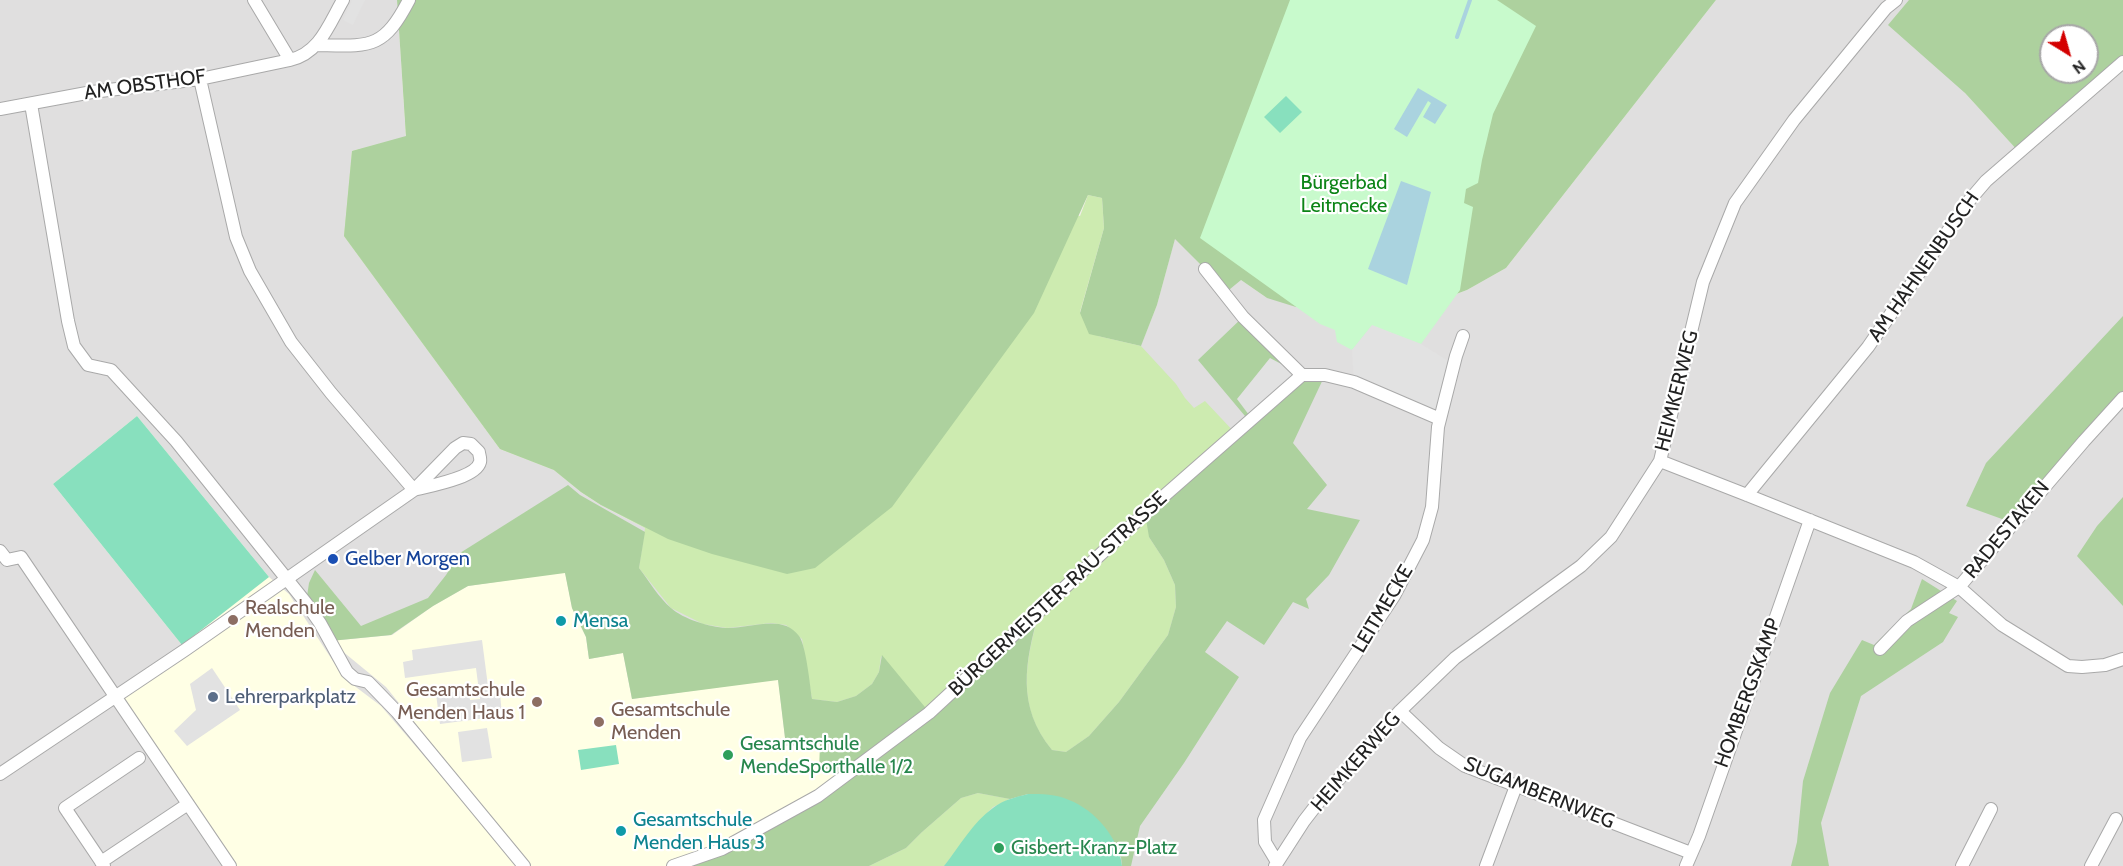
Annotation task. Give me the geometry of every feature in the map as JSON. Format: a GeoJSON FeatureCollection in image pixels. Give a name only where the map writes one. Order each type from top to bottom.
{"type":"FeatureCollection","features":[{"type":"Feature","properties":{"kind":"street"},"geometry":{"type":"LineString","coordinates":[[254,0],[290,60]]}},
{"type":"Feature","properties":{"kind":"street"},"geometry":{"type":"LineString","coordinates":[[343,0],[317,45],[360,46],[382,39],[398,22],[409,0]]}},
{"type":"Feature","properties":{"kind":"street","name":"HEIMKERWEG"},"geometry":{"type":"LineString","coordinates":[[1276,864],[1321,799],[1400,711],[1455,658],[1597,552],[1617,528],[1660,462],[1703,282],[1735,203],[1794,120],[1886,8],[1896,0]]}},
{"type":"Feature","properties":{"kind":"street","name":"AM OBSTHOF"},"geometry":{"type":"LineString","coordinates":[[0,109],[92,92],[200,79],[290,60],[309,53],[317,45]]}},
{"type":"Feature","properties":{"kind":"street","name":"AM HAHNENBUSCH"},"geometry":{"type":"LineString","coordinates":[[1747,495],[1868,347],[1968,202],[1986,181],[2123,62]]}},
{"type":"Feature","properties":{"kind":"street"},"geometry":{"type":"LineString","coordinates":[[200,79],[236,237],[250,271],[291,342],[331,393],[414,490]]}},
{"type":"Feature","properties":{"kind":"street"},"geometry":{"type":"LineString","coordinates":[[31,104],[74,346],[88,365],[111,370],[176,441],[288,579],[320,623],[347,672],[355,679],[368,682],[397,712],[524,866]]}},
{"type":"Feature","properties":{"kind":"street"},"geometry":{"type":"LineString","coordinates":[[1205,269],[1243,317],[1302,375],[1325,375],[1354,382],[1440,418]]}},
{"type":"Feature","properties":{"kind":"street","name":"LEITMECKE"},"geometry":{"type":"LineString","coordinates":[[1276,864],[1265,842],[1264,820],[1300,738],[1394,596],[1423,540],[1432,507],[1440,418],[1463,336]]}},
{"type":"Feature","properties":{"kind":"street","name":"BÜRGERMEISTER-RAU-STRASSE"},"geometry":{"type":"LineString","coordinates":[[673,866],[722,849],[818,796],[929,713],[1156,502],[1302,375]]}},
{"type":"Feature","properties":{"kind":"street","name":"RADESTAKEN"},"geometry":{"type":"LineString","coordinates":[[1880,649],[1907,621],[1959,587],[2123,398]]}},
{"type":"Feature","properties":{"kind":"street"},"geometry":{"type":"LineString","coordinates":[[0,774],[288,579],[414,490],[454,448],[463,443],[471,444],[479,452],[480,462],[474,471],[459,478],[414,490]]}},
{"type":"Feature","properties":{"kind":"street"},"geometry":{"type":"LineString","coordinates":[[1660,462],[1914,562],[1959,587],[2002,625],[2068,666],[2105,665],[2123,659]]}},
{"type":"Feature","properties":{"kind":"street","name":"HOMBERGSKAMP"},"geometry":{"type":"LineString","coordinates":[[1686,866],[1810,520]]}},
{"type":"Feature","properties":{"kind":"street"},"geometry":{"type":"LineString","coordinates":[[2,559],[21,557],[230,866]]}},
{"type":"Feature","properties":{"kind":"street","name":"SUGAMBERNWEG"},"geometry":{"type":"LineString","coordinates":[[1400,711],[1451,758],[1465,766],[1691,853]]}},
{"type":"Feature","properties":{"kind":"street"},"geometry":{"type":"LineString","coordinates":[[139,758],[65,808],[102,864],[188,804]]}},
{"type":"Feature","properties":{"kind":"street"},"geometry":{"type":"LineString","coordinates":[[1486,866],[1516,786]]}},
{"type":"Feature","properties":{"kind":"street"},"geometry":{"type":"LineString","coordinates":[[1962,866],[1991,809]]}},
{"type":"Feature","properties":{"kind":"street"},"geometry":{"type":"LineString","coordinates":[[2091,866],[2116,819]]}},
{"type":"Feature","properties":{"kind":"shaded area"},"geometry":{"type":"Polygon","coordinates":[[[0,0],[397,0],[406,137],[352,151],[345,236],[500,449],[555,470],[601,505],[667,539],[1141,345],[1157,305],[1175,238],[1205,269],[1241,280],[1267,298],[1436,302],[1467,290],[1506,268],[1716,0],[1910,0],[1965,93],[2018,151],[2123,63],[2123,866],[0,866],[0,0]]]}},
{"type":"Feature","properties":{"kind":"shaded area"},"geometry":{"type":"Polygon","coordinates":[[[352,0],[365,0],[353,25],[343,20],[352,0]]]}},
{"type":"Feature","properties":{"kind":"shaded area"},"geometry":{"type":"Polygon","coordinates":[[[1372,325],[1421,344],[1455,365],[1439,416],[1354,382],[1352,350],[1372,325]]]}},
{"type":"Feature","properties":{"kind":"shaded area"},"geometry":{"type":"Polygon","coordinates":[[[1270,358],[1302,375],[1252,419],[1237,399],[1270,358]]]}},
{"type":"Feature","properties":{"kind":"shaded area","name":"Realschule Menden"},"geometry":{"type":"Polygon","coordinates":[[[137,416],[269,577],[289,594],[344,678],[381,706],[519,866],[235,866],[115,696],[182,645],[53,484],[137,416]]]}},
{"type":"Feature","properties":{"kind":"shaded area","name":"Gesamtschule Menden"},"geometry":{"type":"Polygon","coordinates":[[[565,572],[572,608],[586,637],[589,659],[623,653],[632,699],[778,679],[786,746],[821,744],[849,773],[793,866],[530,866],[386,687],[330,641],[392,635],[433,606],[468,586],[565,572]]]}},
{"type":"Feature","properties":{"kind":"shaded area"},"geometry":{"type":"Polygon","coordinates":[[[482,640],[489,694],[500,693],[502,716],[440,724],[436,694],[469,690],[470,700],[480,699],[476,668],[405,678],[403,662],[413,660],[412,650],[482,640]]]}},
{"type":"Feature","properties":{"kind":"shaded area","name":"Lehrerparkplatz"},"geometry":{"type":"Polygon","coordinates":[[[212,668],[240,710],[187,746],[174,731],[196,710],[190,684],[212,668]]]}},
{"type":"Feature","properties":{"kind":"shaded area"},"geometry":{"type":"Polygon","coordinates":[[[487,728],[492,758],[462,762],[458,732],[487,728]]]}},
{"type":"Feature","properties":{"kind":"green space"},"geometry":{"type":"Polygon","coordinates":[[[397,0],[1716,0],[1506,268],[1467,290],[1435,302],[1296,307],[1267,298],[1241,280],[1224,294],[1205,269],[1175,239],[1157,305],[1141,346],[1089,334],[1080,313],[1104,228],[1102,198],[1088,195],[1034,313],[892,507],[815,568],[787,574],[712,554],[668,539],[601,505],[554,470],[500,449],[344,236],[352,151],[406,136],[397,0]]]}},
{"type":"Feature","properties":{"kind":"green space","name":"Bürgerbad Leitmecke"},"geometry":{"type":"Polygon","coordinates":[[[1290,0],[1497,0],[1536,26],[1493,114],[1478,183],[1466,189],[1464,203],[1473,207],[1460,290],[1421,344],[1372,326],[1352,350],[1337,342],[1335,330],[1320,324],[1200,238],[1290,0]]]}},
{"type":"Feature","properties":{"kind":"green space"},"geometry":{"type":"Polygon","coordinates":[[[1909,0],[2123,0],[2123,63],[2099,83],[2099,24],[2039,24],[2039,84],[2098,84],[2018,151],[1965,93],[1888,25],[1909,0]]]}},
{"type":"Feature","properties":{"kind":"green space"},"geometry":{"type":"Polygon","coordinates":[[[402,65],[1080,216],[1088,195],[1102,198],[1104,228],[1080,312],[1098,336],[1141,346],[1176,384],[1194,408],[1205,401],[1236,434],[1149,537],[1164,560],[1175,585],[1176,607],[1168,635],[1119,702],[1089,736],[1066,752],[1052,750],[1033,717],[1028,701],[1027,667],[1039,613],[929,713],[881,656],[879,672],[872,684],[856,696],[837,702],[812,699],[802,639],[786,625],[771,623],[727,628],[703,624],[671,608],[639,568],[645,528],[601,505],[554,470],[500,449],[344,236],[352,151],[406,137],[402,65]]]}},
{"type":"Feature","properties":{"kind":"green space"},"geometry":{"type":"Polygon","coordinates":[[[1286,96],[1302,112],[1280,133],[1264,117],[1286,96]]]}},
{"type":"Feature","properties":{"kind":"green space"},"geometry":{"type":"Polygon","coordinates":[[[2123,316],[2123,398],[2013,523],[1966,506],[1986,463],[2123,316]]]}},
{"type":"Feature","properties":{"kind":"green space"},"geometry":{"type":"Polygon","coordinates":[[[1243,317],[1302,375],[1325,375],[1293,443],[1327,485],[1307,509],[1360,520],[1329,575],[1306,599],[1309,609],[1293,602],[1264,645],[1227,621],[1205,652],[1239,677],[1140,826],[1131,866],[1122,866],[1121,857],[1028,794],[1010,799],[978,793],[961,798],[906,848],[869,866],[673,866],[722,849],[848,773],[819,771],[820,744],[786,746],[778,680],[632,699],[623,653],[589,659],[586,637],[572,608],[565,573],[468,586],[433,606],[391,635],[330,641],[306,603],[309,583],[315,570],[361,626],[428,598],[460,553],[568,485],[580,495],[645,532],[639,568],[662,599],[682,616],[697,622],[726,628],[775,624],[792,629],[799,636],[804,648],[812,699],[837,702],[856,696],[872,684],[879,672],[882,655],[929,712],[1039,612],[1027,666],[1028,700],[1033,717],[1052,750],[1066,752],[1089,736],[1119,702],[1168,635],[1176,607],[1175,585],[1164,560],[1149,537],[1146,519],[1250,422],[1198,360],[1243,317]]]}},
{"type":"Feature","properties":{"kind":"green space"},"geometry":{"type":"Polygon","coordinates":[[[137,416],[269,577],[182,645],[53,484],[137,416]]]}},
{"type":"Feature","properties":{"kind":"green space"},"geometry":{"type":"Polygon","coordinates":[[[2123,497],[2123,606],[2077,556],[2097,526],[2123,497]]]}},
{"type":"Feature","properties":{"kind":"green space"},"geometry":{"type":"Polygon","coordinates":[[[1922,579],[1957,601],[1949,613],[1958,617],[1943,642],[1861,696],[1821,823],[1829,866],[1791,866],[1797,842],[1803,781],[1830,693],[1862,640],[1874,645],[1911,609],[1922,579]]]}},
{"type":"Feature","properties":{"kind":"green space"},"geometry":{"type":"Polygon","coordinates":[[[616,745],[619,764],[581,770],[578,750],[616,745]]]}},
{"type":"Feature","properties":{"kind":"green space"},"geometry":{"type":"Polygon","coordinates":[[[978,793],[1010,799],[993,807],[982,818],[944,866],[869,866],[906,848],[961,798],[978,793]]]}},
{"type":"Feature","properties":{"kind":"green space"},"geometry":{"type":"Polygon","coordinates":[[[1028,794],[1059,797],[1088,811],[1111,835],[1122,866],[944,866],[973,827],[986,814],[1005,801],[1028,794]]]}},
{"type":"Feature","properties":{"kind":"water"},"geometry":{"type":"Polygon","coordinates":[[[1418,88],[1447,105],[1435,124],[1423,117],[1431,103],[1428,101],[1407,137],[1394,129],[1418,88]]]}},
{"type":"Feature","properties":{"kind":"water"},"geometry":{"type":"Polygon","coordinates":[[[1401,181],[1431,192],[1407,285],[1368,269],[1401,181]]]}},
{"type":"Feature","properties":{"kind":"waterway","name":"LEITMECKE"},"geometry":{"type":"LineString","coordinates":[[1457,37],[1470,0]]}},
{"type":"Feature","properties":{"kind":"place","name":"Gelber Morgen"},"geometry":{"type":"Point","coordinates":[333,559]}},
{"type":"Feature","properties":{"kind":"place","name":"Realschule Menden"},"geometry":{"type":"Point","coordinates":[233,620]}},
{"type":"Feature","properties":{"kind":"place","name":"Mensa"},"geometry":{"type":"Point","coordinates":[561,621]}},
{"type":"Feature","properties":{"kind":"place","name":"Lehrerparkplatz"},"geometry":{"type":"Point","coordinates":[213,697]}},
{"type":"Feature","properties":{"kind":"place","name":"Gesamtschule Menden Haus 1"},"geometry":{"type":"Point","coordinates":[537,702]}},
{"type":"Feature","properties":{"kind":"place","name":"Gesamtschule Menden"},"geometry":{"type":"Point","coordinates":[599,722]}},
{"type":"Feature","properties":{"kind":"place","name":"Gesamtschule MendeSporthalle 1/2"},"geometry":{"type":"Point","coordinates":[728,755]}},
{"type":"Feature","properties":{"kind":"place","name":"Gesamtschule Menden Haus 3"},"geometry":{"type":"Point","coordinates":[621,831]}},
{"type":"Feature","properties":{"kind":"place","name":"Gisbert-Kranz-Platz"},"geometry":{"type":"Point","coordinates":[999,848]}}]}
